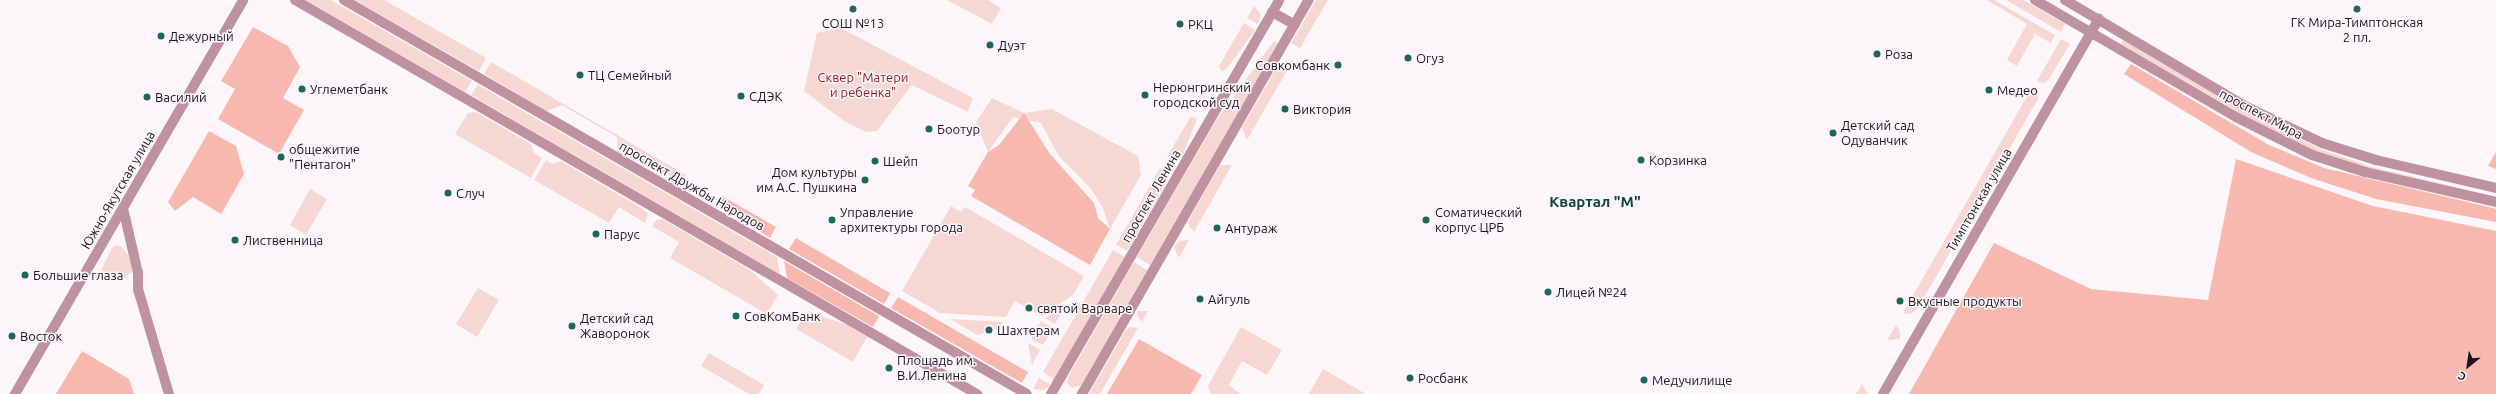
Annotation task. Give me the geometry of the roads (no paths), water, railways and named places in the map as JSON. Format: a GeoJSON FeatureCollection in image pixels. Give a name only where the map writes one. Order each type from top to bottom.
{"type":"FeatureCollection","features":[{"type":"Feature","properties":{"kind":"street","name":"Южно-Якутская улица"},"geometry":{"type":"LineString","coordinates":[[16,394],[243,0]]}},
{"type":"Feature","properties":{"kind":"street"},"geometry":{"type":"LineString","coordinates":[[295,0],[977,394]]}},
{"type":"Feature","properties":{"kind":"street","name":"проспект Дружбы Народов"},"geometry":{"type":"LineString","coordinates":[[344,0],[1027,394]]}},
{"type":"Feature","properties":{"kind":"street","name":"проспект Ленина"},"geometry":{"type":"LineString","coordinates":[[1051,394],[1279,0]]}},
{"type":"Feature","properties":{"kind":"street"},"geometry":{"type":"LineString","coordinates":[[1082,394],[1309,0]]}},
{"type":"Feature","properties":{"kind":"street","name":"проспект Мира"},"geometry":{"type":"LineString","coordinates":[[2035,0],[2236,117],[2312,155],[2365,172],[2496,202]]}},
{"type":"Feature","properties":{"kind":"street","name":"проспект Мира"},"geometry":{"type":"LineString","coordinates":[[2065,0],[2245,106],[2322,143],[2376,160],[2496,188]]}},
{"type":"Feature","properties":{"kind":"street"},"geometry":{"type":"LineString","coordinates":[[1272,12],[1295,25]]}},
{"type":"Feature","properties":{"kind":"street","name":"Тимптонская улица"},"geometry":{"type":"LineString","coordinates":[[1883,394],[2099,19]]}},
{"type":"Feature","properties":{"kind":"street"},"geometry":{"type":"LineString","coordinates":[[123,208],[138,273],[138,289],[169,394]]}},
{"type":"Feature","properties":{"kind":"place","name":"СОШ №13"},"geometry":{"type":"Point","coordinates":[853,9]}},
{"type":"Feature","properties":{"kind":"place","name":"ГК Мира-Тимптонская 2 пл."},"geometry":{"type":"Point","coordinates":[2357,9]}},
{"type":"Feature","properties":{"kind":"place","name":"РКЦ"},"geometry":{"type":"Point","coordinates":[1180,24]}},
{"type":"Feature","properties":{"kind":"place","name":"Дежурный"},"geometry":{"type":"Point","coordinates":[161,36]}},
{"type":"Feature","properties":{"kind":"place","name":"Дуэт"},"geometry":{"type":"Point","coordinates":[990,45]}},
{"type":"Feature","properties":{"kind":"place","name":"Роза"},"geometry":{"type":"Point","coordinates":[1877,54]}},
{"type":"Feature","properties":{"kind":"place","name":"Огуз"},"geometry":{"type":"Point","coordinates":[1408,58]}},
{"type":"Feature","properties":{"kind":"place","name":"Совкомбанк"},"geometry":{"type":"Point","coordinates":[1338,65]}},
{"type":"Feature","properties":{"kind":"place","name":"ТЦ Семейный"},"geometry":{"type":"Point","coordinates":[580,75]}},
{"type":"Feature","properties":{"kind":"place","name":"Углеметбанк"},"geometry":{"type":"Point","coordinates":[302,89]}},
{"type":"Feature","properties":{"kind":"place","name":"Медео"},"geometry":{"type":"Point","coordinates":[1989,90]}},
{"type":"Feature","properties":{"kind":"place","name":"Нерюнгринский городской суд"},"geometry":{"type":"Point","coordinates":[1145,95]}},
{"type":"Feature","properties":{"kind":"place","name":"СДЭК"},"geometry":{"type":"Point","coordinates":[741,96]}},
{"type":"Feature","properties":{"kind":"place","name":"Василий"},"geometry":{"type":"Point","coordinates":[147,97]}},
{"type":"Feature","properties":{"kind":"place","name":"Виктория"},"geometry":{"type":"Point","coordinates":[1285,109]}},
{"type":"Feature","properties":{"kind":"place","name":"Боотур"},"geometry":{"type":"Point","coordinates":[929,129]}},
{"type":"Feature","properties":{"kind":"place","name":"Детский сад Одуванчик"},"geometry":{"type":"Point","coordinates":[1833,133]}},
{"type":"Feature","properties":{"kind":"place","name":"общежитие \"Пентагон\""},"geometry":{"type":"Point","coordinates":[281,157]}},
{"type":"Feature","properties":{"kind":"place","name":"Корзинка"},"geometry":{"type":"Point","coordinates":[1641,160]}},
{"type":"Feature","properties":{"kind":"place","name":"Шейп"},"geometry":{"type":"Point","coordinates":[875,161]}},
{"type":"Feature","properties":{"kind":"place","name":"Дом культуры им А.С. Пушкина"},"geometry":{"type":"Point","coordinates":[865,180]}},
{"type":"Feature","properties":{"kind":"place","name":"Случ"},"geometry":{"type":"Point","coordinates":[448,193]}},
{"type":"Feature","properties":{"kind":"place","name":"Управление архитектуры города"},"geometry":{"type":"Point","coordinates":[832,220]}},
{"type":"Feature","properties":{"kind":"place","name":"Соматический корпус ЦРБ"},"geometry":{"type":"Point","coordinates":[1426,220]}},
{"type":"Feature","properties":{"kind":"place","name":"Антураж"},"geometry":{"type":"Point","coordinates":[1217,228]}},
{"type":"Feature","properties":{"kind":"place","name":"Парус"},"geometry":{"type":"Point","coordinates":[596,234]}},
{"type":"Feature","properties":{"kind":"place","name":"Лиственница"},"geometry":{"type":"Point","coordinates":[235,240]}},
{"type":"Feature","properties":{"kind":"place","name":"Большие глаза"},"geometry":{"type":"Point","coordinates":[25,275]}},
{"type":"Feature","properties":{"kind":"place","name":"Лицей №24"},"geometry":{"type":"Point","coordinates":[1548,292]}},
{"type":"Feature","properties":{"kind":"place","name":"Айгуль"},"geometry":{"type":"Point","coordinates":[1200,299]}},
{"type":"Feature","properties":{"kind":"place","name":"Вкусные продукты"},"geometry":{"type":"Point","coordinates":[1900,301]}},
{"type":"Feature","properties":{"kind":"place","name":"святой Варваре"},"geometry":{"type":"Point","coordinates":[1029,308]}},
{"type":"Feature","properties":{"kind":"place","name":"СовКомБанк"},"geometry":{"type":"Point","coordinates":[736,316]}},
{"type":"Feature","properties":{"kind":"place","name":"Детский сад Жаворонок"},"geometry":{"type":"Point","coordinates":[572,326]}},
{"type":"Feature","properties":{"kind":"place","name":"Шахтерам"},"geometry":{"type":"Point","coordinates":[989,330]}},
{"type":"Feature","properties":{"kind":"place","name":"Восток"},"geometry":{"type":"Point","coordinates":[12,336]}},
{"type":"Feature","properties":{"kind":"place","name":"Площадь им. В.И.Ленина"},"geometry":{"type":"Point","coordinates":[889,368]}},
{"type":"Feature","properties":{"kind":"place","name":"Росбанк"},"geometry":{"type":"Point","coordinates":[1410,378]}},
{"type":"Feature","properties":{"kind":"place","name":"Медучилище"},"geometry":{"type":"Point","coordinates":[1644,380]}},
{"type":"Feature","properties":{"kind":"district","name":"Квартал \"М\""},"geometry":{"type":"Point","coordinates":[1595,202]}},
{"type":"Feature","properties":{"kind":"park label","name":"Сквер \"Матери и ребенка\""},"geometry":{"type":"Point","coordinates":[863,86]}}]}
